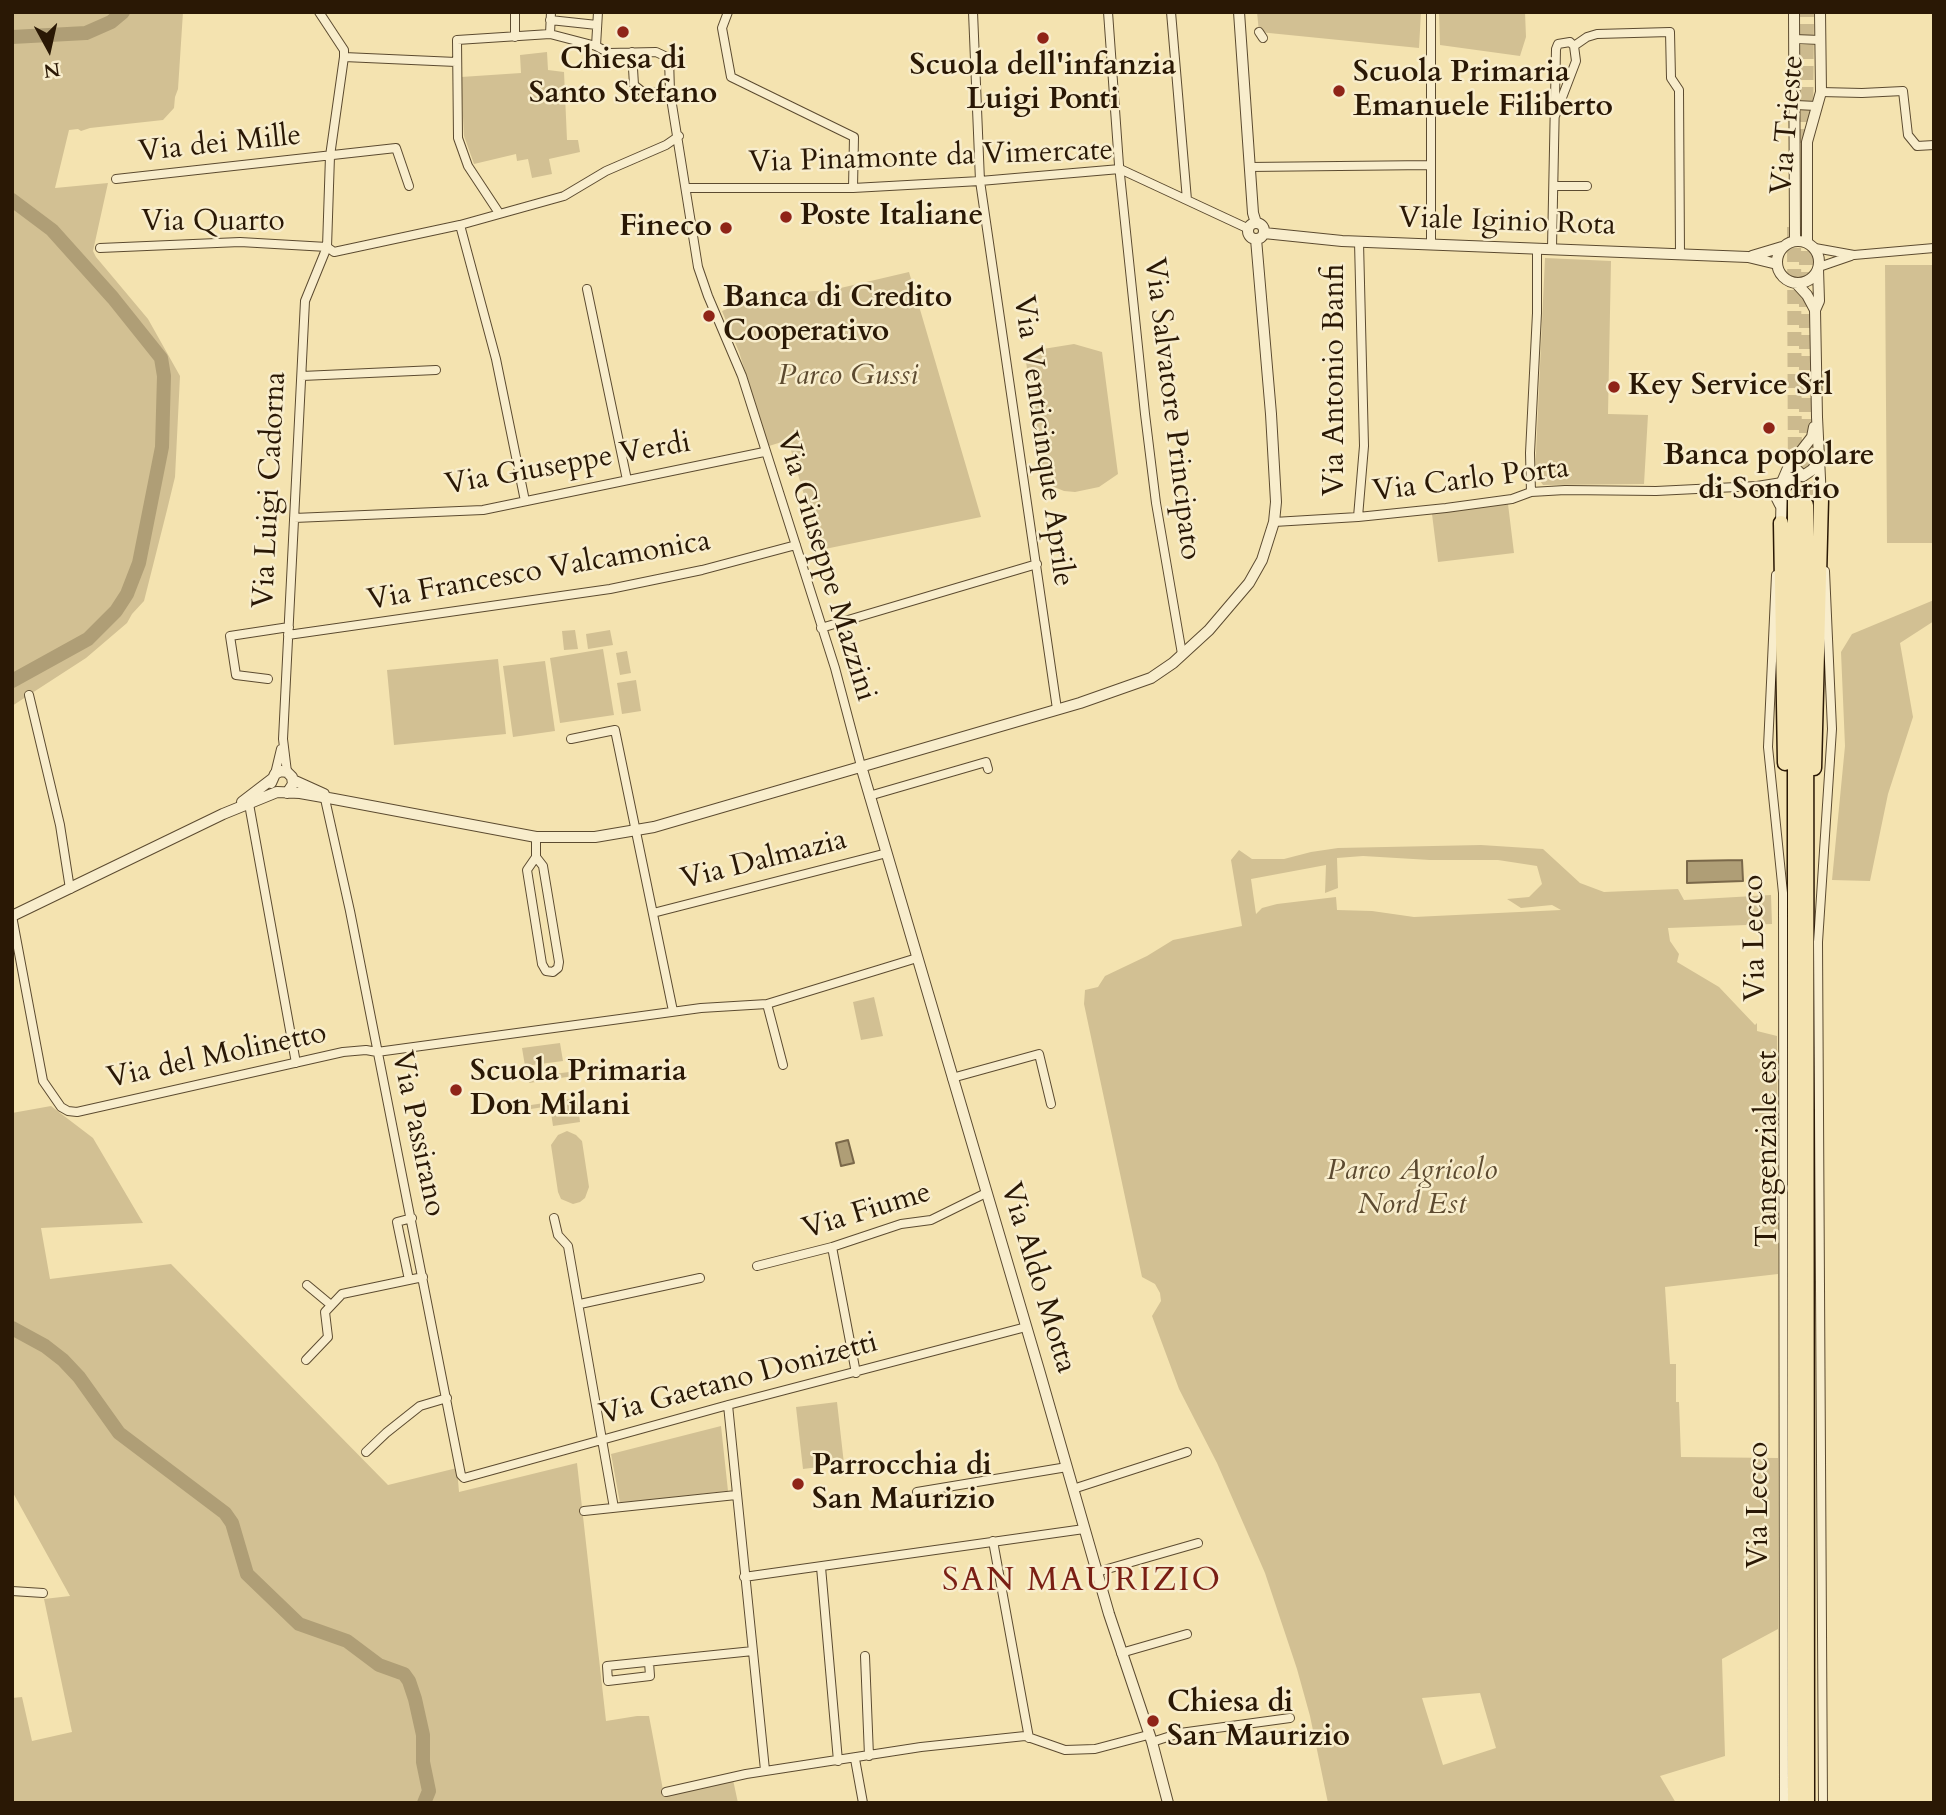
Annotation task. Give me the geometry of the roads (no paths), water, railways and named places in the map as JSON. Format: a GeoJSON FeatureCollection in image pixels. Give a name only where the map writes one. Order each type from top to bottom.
{"type":"FeatureCollection","features":[{"type":"Feature","properties":{"kind":"highway"},"geometry":{"type":"LineString","coordinates":[[1801,831],[1816,753],[1821,499]]}},
{"type":"Feature","properties":{"kind":"highway","name":"Tangenziale est"},"geometry":{"type":"LineString","coordinates":[[1800,500],[1807,1803]]}},
{"type":"Feature","properties":{"kind":"highway"},"geometry":{"type":"LineString","coordinates":[[1781,517],[1786,767],[1801,831]]}},
{"type":"Feature","properties":{"kind":"highway","name":"Tangenziale est"},"geometry":{"type":"LineString","coordinates":[[1796,1803],[1801,831]]}},
{"type":"Feature","properties":{"kind":"street"},"geometry":{"type":"LineString","coordinates":[[319,12],[344,50],[330,156],[327,247]]}},
{"type":"Feature","properties":{"kind":"street"},"geometry":{"type":"LineString","coordinates":[[515,12],[515,37]]}},
{"type":"Feature","properties":{"kind":"street"},"geometry":{"type":"LineString","coordinates":[[596,46],[598,12]]}},
{"type":"Feature","properties":{"kind":"street"},"geometry":{"type":"LineString","coordinates":[[728,12],[722,28],[729,71],[738,80],[854,137],[853,188]]}},
{"type":"Feature","properties":{"kind":"street","name":"Via Venticinque Aprile"},"geometry":{"type":"LineString","coordinates":[[973,12],[980,181],[1057,709]]}},
{"type":"Feature","properties":{"kind":"street","name":"Via Salvatore Principato"},"geometry":{"type":"LineString","coordinates":[[1108,12],[1119,169],[1156,503],[1182,654]]}},
{"type":"Feature","properties":{"kind":"street"},"geometry":{"type":"LineString","coordinates":[[1171,12],[1186,200]]}},
{"type":"Feature","properties":{"kind":"street"},"geometry":{"type":"LineString","coordinates":[[273,776],[271,785],[282,792],[536,837],[595,837],[636,831],[1110,694],[1151,678],[1182,654],[1209,630],[1249,583],[1262,560],[1274,522],[1276,502],[1260,236],[1250,236],[1253,212],[1241,12]]}},
{"type":"Feature","properties":{"kind":"street"},"geometry":{"type":"LineString","coordinates":[[1431,12],[1431,244]]}},
{"type":"Feature","properties":{"kind":"street","name":"Via Trieste"},"geometry":{"type":"LineString","coordinates":[[1794,12],[1795,240],[1811,245],[1818,254],[1818,268]]}},
{"type":"Feature","properties":{"kind":"street","name":"Via Trieste"},"geometry":{"type":"LineString","coordinates":[[1811,245],[1807,142],[1821,92],[1820,12]]}},
{"type":"Feature","properties":{"kind":"street"},"geometry":{"type":"LineString","coordinates":[[550,34],[551,16],[597,25]]}},
{"type":"Feature","properties":{"kind":"street"},"geometry":{"type":"LineString","coordinates":[[1574,46],[1597,34],[1670,32],[1671,78],[1679,90],[1680,254]]}},
{"type":"Feature","properties":{"kind":"street"},"geometry":{"type":"LineString","coordinates":[[499,213],[463,157],[458,138],[457,40],[550,34],[596,46],[609,53],[632,52],[635,85],[643,93],[670,92]]}},
{"type":"Feature","properties":{"kind":"street"},"geometry":{"type":"LineString","coordinates":[[1794,39],[1820,40]]}},
{"type":"Feature","properties":{"kind":"street"},"geometry":{"type":"LineString","coordinates":[[1552,248],[1556,49],[1558,44],[1564,42],[1574,46]]}},
{"type":"Feature","properties":{"kind":"street"},"geometry":{"type":"LineString","coordinates":[[1555,116],[1576,61],[1574,46]]}},
{"type":"Feature","properties":{"kind":"street","name":"Via Giuseppe Mazzini"},"geometry":{"type":"LineString","coordinates":[[632,52],[660,52],[669,58],[670,92],[698,267],[742,376],[764,452],[835,668],[860,766]]}},
{"type":"Feature","properties":{"kind":"street"},"geometry":{"type":"LineString","coordinates":[[344,57],[456,62]]}},
{"type":"Feature","properties":{"kind":"street"},"geometry":{"type":"LineString","coordinates":[[1821,92],[1903,90],[1908,135],[1917,146],[1934,145]]}},
{"type":"Feature","properties":{"kind":"street"},"geometry":{"type":"LineString","coordinates":[[1796,105],[1816,106]]}},
{"type":"Feature","properties":{"kind":"street","name":"Via Quarto"},"geometry":{"type":"LineString","coordinates":[[100,248],[240,242],[327,247],[334,252],[460,225],[564,196],[679,136]]}},
{"type":"Feature","properties":{"kind":"street","name":"Via dei Mille"},"geometry":{"type":"LineString","coordinates":[[116,178],[396,148],[409,186]]}},
{"type":"Feature","properties":{"kind":"street"},"geometry":{"type":"LineString","coordinates":[[1250,167],[1430,165]]}},
{"type":"Feature","properties":{"kind":"street","name":"Via Pinamonte da Vimercate"},"geometry":{"type":"LineString","coordinates":[[687,188],[853,188],[1119,169],[1186,200],[1252,226]]}},
{"type":"Feature","properties":{"kind":"street"},"geometry":{"type":"LineString","coordinates":[[1555,186],[1587,186]]}},
{"type":"Feature","properties":{"kind":"street"},"geometry":{"type":"LineString","coordinates":[[460,225],[496,359],[525,501]]}},
{"type":"Feature","properties":{"kind":"street","name":"Viale Iginio Rota"},"geometry":{"type":"LineString","coordinates":[[1260,236],[1748,257],[1777,264]]}},
{"type":"Feature","properties":{"kind":"street"},"geometry":{"type":"LineString","coordinates":[[1795,240],[1782,247],[1777,264],[1782,276],[1796,283],[1815,310]]}},
{"type":"Feature","properties":{"kind":"street","name":"Via Antonio Banfi"},"geometry":{"type":"LineString","coordinates":[[1358,517],[1364,446],[1359,242]]}},
{"type":"Feature","properties":{"kind":"street"},"geometry":{"type":"LineString","coordinates":[[1811,245],[1854,255]]}},
{"type":"Feature","properties":{"kind":"street","name":"Via Luigi Cadorna"},"geometry":{"type":"LineString","coordinates":[[273,776],[283,739],[305,301],[327,247]]}},
{"type":"Feature","properties":{"kind":"street","name":"Viale Iginio Rota"},"geometry":{"type":"LineString","coordinates":[[1748,257],[1782,247]]}},
{"type":"Feature","properties":{"kind":"street"},"geometry":{"type":"LineString","coordinates":[[1531,492],[1530,440],[1537,313],[1537,248]]}},
{"type":"Feature","properties":{"kind":"street"},"geometry":{"type":"LineString","coordinates":[[1796,283],[1808,280],[1818,268],[1854,255],[1934,248]]}},
{"type":"Feature","properties":{"kind":"street","name":"Via Lecco"},"geometry":{"type":"LineString","coordinates":[[1818,268],[1819,301],[1815,310],[1816,417],[1832,729],[1818,942],[1823,1803]]}},
{"type":"Feature","properties":{"kind":"street"},"geometry":{"type":"LineString","coordinates":[[587,289],[627,480]]}},
{"type":"Feature","properties":{"kind":"street"},"geometry":{"type":"LineString","coordinates":[[302,376],[436,370]]}},
{"type":"Feature","properties":{"kind":"street","name":"Via Lecco"},"geometry":{"type":"LineString","coordinates":[[1784,1803],[1783,894],[1768,747],[1782,482],[1788,468],[1812,437],[1816,417]]}},
{"type":"Feature","properties":{"kind":"street","name":"Via Giuseppe Verdi"},"geometry":{"type":"LineString","coordinates":[[294,518],[475,511],[764,452]]}},
{"type":"Feature","properties":{"kind":"street"},"geometry":{"type":"LineString","coordinates":[[1807,454],[1818,463],[1803,475],[1795,468],[1798,456],[1807,454]]}},
{"type":"Feature","properties":{"kind":"street","name":"Via Carlo Porta"},"geometry":{"type":"LineString","coordinates":[[1757,486],[1774,479],[1788,468]]}},
{"type":"Feature","properties":{"kind":"street","name":"Via Carlo Porta"},"geometry":{"type":"LineString","coordinates":[[1274,522],[1358,517],[1513,499],[1531,492],[1656,491],[1757,486],[1803,475]]}},
{"type":"Feature","properties":{"kind":"street"},"geometry":{"type":"LineString","coordinates":[[1757,486],[1773,493],[1781,517]]}},
{"type":"Feature","properties":{"kind":"street","name":"Via Francesco Valcamonica"},"geometry":{"type":"LineString","coordinates":[[268,679],[236,675],[230,636],[288,631],[610,589],[702,570],[796,545]]}},
{"type":"Feature","properties":{"kind":"street"},"geometry":{"type":"LineString","coordinates":[[821,628],[1037,564]]}},
{"type":"Feature","properties":{"kind":"street"},"geometry":{"type":"LineString","coordinates":[[29,695],[60,825],[70,889]]}},
{"type":"Feature","properties":{"kind":"street"},"geometry":{"type":"LineString","coordinates":[[571,740],[615,730],[673,1011]]}},
{"type":"Feature","properties":{"kind":"street","name":"Via Luigi Cadorna"},"geometry":{"type":"LineString","coordinates":[[283,739],[290,776]]}},
{"type":"Feature","properties":{"kind":"street"},"geometry":{"type":"LineString","coordinates":[[869,796],[986,762],[988,769]]}},
{"type":"Feature","properties":{"kind":"street","name":"Via Aldo Motta"},"geometry":{"type":"LineString","coordinates":[[860,766],[1027,1327],[1084,1529],[1168,1803]]}},
{"type":"Feature","properties":{"kind":"street"},"geometry":{"type":"LineString","coordinates":[[223,814],[254,794],[281,771],[329,799]]}},
{"type":"Feature","properties":{"kind":"street"},"geometry":{"type":"LineString","coordinates":[[12,916],[223,814],[292,788],[290,776]]}},
{"type":"Feature","properties":{"kind":"street","name":"Via Passirano"},"geometry":{"type":"LineString","coordinates":[[329,799],[461,1475],[464,1478]]}},
{"type":"Feature","properties":{"kind":"street"},"geometry":{"type":"LineString","coordinates":[[249,804],[296,1063]]}},
{"type":"Feature","properties":{"kind":"street"},"geometry":{"type":"LineString","coordinates":[[536,837],[536,857],[527,870],[542,964],[546,971],[553,972],[558,968],[559,962],[543,866],[536,857]]}},
{"type":"Feature","properties":{"kind":"street","name":"Via Dalmazia"},"geometry":{"type":"LineString","coordinates":[[653,913],[887,853]]}},
{"type":"Feature","properties":{"kind":"street","name":"Via del Molinetto"},"geometry":{"type":"LineString","coordinates":[[12,916],[43,1081],[61,1107],[77,1112],[344,1052],[377,1052],[673,1011],[767,1004],[917,958]]}},
{"type":"Feature","properties":{"kind":"street"},"geometry":{"type":"LineString","coordinates":[[767,1004],[783,1065]]}},
{"type":"Feature","properties":{"kind":"street"},"geometry":{"type":"LineString","coordinates":[[952,1078],[1039,1054],[1051,1104]]}},
{"type":"Feature","properties":{"kind":"street","name":"Via Fiume"},"geometry":{"type":"LineString","coordinates":[[757,1266],[832,1247],[901,1224],[931,1220],[986,1193]]}},
{"type":"Feature","properties":{"kind":"street"},"geometry":{"type":"LineString","coordinates":[[409,1280],[397,1222],[412,1218]]}},
{"type":"Feature","properties":{"kind":"street"},"geometry":{"type":"LineString","coordinates":[[554,1218],[558,1234],[568,1246],[614,1508]]}},
{"type":"Feature","properties":{"kind":"street"},"geometry":{"type":"LineString","coordinates":[[832,1247],[856,1373]]}},
{"type":"Feature","properties":{"kind":"street"},"geometry":{"type":"LineString","coordinates":[[306,1360],[328,1338],[325,1312],[342,1294],[423,1277]]}},
{"type":"Feature","properties":{"kind":"street"},"geometry":{"type":"LineString","coordinates":[[580,1304],[700,1278]]}},
{"type":"Feature","properties":{"kind":"street"},"geometry":{"type":"LineString","coordinates":[[307,1285],[331,1305]]}},
{"type":"Feature","properties":{"kind":"street","name":"Via Gaetano Donizetti"},"geometry":{"type":"LineString","coordinates":[[464,1478],[728,1405],[1027,1327]]}},
{"type":"Feature","properties":{"kind":"street"},"geometry":{"type":"LineString","coordinates":[[366,1452],[420,1406],[447,1398]]}},
{"type":"Feature","properties":{"kind":"street"},"geometry":{"type":"LineString","coordinates":[[728,1405],[765,1770]]}},
{"type":"Feature","properties":{"kind":"street"},"geometry":{"type":"LineString","coordinates":[[1073,1489],[1187,1452]]}},
{"type":"Feature","properties":{"kind":"street"},"geometry":{"type":"LineString","coordinates":[[917,1492],[1067,1467]]}},
{"type":"Feature","properties":{"kind":"street"},"geometry":{"type":"LineString","coordinates":[[584,1511],[736,1495]]}},
{"type":"Feature","properties":{"kind":"street"},"geometry":{"type":"LineString","coordinates":[[744,1577],[1084,1529]]}},
{"type":"Feature","properties":{"kind":"street"},"geometry":{"type":"LineString","coordinates":[[993,1541],[1032,1739]]}},
{"type":"Feature","properties":{"kind":"street"},"geometry":{"type":"LineString","coordinates":[[1097,1572],[1198,1543]]}},
{"type":"Feature","properties":{"kind":"street"},"geometry":{"type":"LineString","coordinates":[[821,1567],[838,1760]]}},
{"type":"Feature","properties":{"kind":"street"},"geometry":{"type":"LineString","coordinates":[[12,1591],[43,1593]]}},
{"type":"Feature","properties":{"kind":"street"},"geometry":{"type":"LineString","coordinates":[[1121,1653],[1187,1634]]}},
{"type":"Feature","properties":{"kind":"street"},"geometry":{"type":"LineString","coordinates":[[649,1662],[650,1676],[608,1681],[607,1666],[753,1651]]}},
{"type":"Feature","properties":{"kind":"street"},"geometry":{"type":"LineString","coordinates":[[865,1656],[869,1756]]}},
{"type":"Feature","properties":{"kind":"street"},"geometry":{"type":"LineString","coordinates":[[666,1792],[765,1770],[855,1759],[921,1747],[1032,1739],[1065,1750],[1095,1749],[1180,1733],[1290,1718]]}},
{"type":"Feature","properties":{"kind":"street"},"geometry":{"type":"LineString","coordinates":[[855,1759],[863,1803]]}},
{"type":"Feature","properties":{"kind":"waterway"},"geometry":{"type":"LineString","coordinates":[[12,37],[86,33],[111,22],[123,12]]}},
{"type":"Feature","properties":{"kind":"waterway"},"geometry":{"type":"LineString","coordinates":[[12,200],[52,230],[113,298],[161,358],[164,376],[162,447],[139,563],[127,594],[116,611],[88,639],[12,681]]}},
{"type":"Feature","properties":{"kind":"waterway"},"geometry":{"type":"LineString","coordinates":[[12,1328],[45,1346],[63,1360],[79,1377],[119,1433],[225,1513],[232,1523],[247,1574],[299,1624],[347,1641],[379,1665],[404,1674],[415,1699],[423,1735],[423,1762],[429,1791],[424,1803]]}},
{"type":"Feature","properties":{"kind":"tunnel"},"geometry":{"type":"LineString","coordinates":[[1806,143],[1807,12]]}},
{"type":"Feature","properties":{"kind":"tunnel"},"geometry":{"type":"LineString","coordinates":[[1794,227],[1795,496]]}},
{"type":"Feature","properties":{"kind":"tunnel"},"geometry":{"type":"LineString","coordinates":[[1806,230],[1806,505]]}},
{"type":"Feature","properties":{"kind":"place","name":"Chiesa di Santo Stefano"},"geometry":{"type":"Point","coordinates":[623,32]}},
{"type":"Feature","properties":{"kind":"place","name":"Scuola dell'infanzia Luigi Ponti"},"geometry":{"type":"Point","coordinates":[1043,38]}},
{"type":"Feature","properties":{"kind":"place","name":"Scuola Primaria Emanuele Filiberto"},"geometry":{"type":"Point","coordinates":[1339,91]}},
{"type":"Feature","properties":{"kind":"place","name":"Poste Italiane"},"geometry":{"type":"Point","coordinates":[786,217]}},
{"type":"Feature","properties":{"kind":"place","name":"Fineco"},"geometry":{"type":"Point","coordinates":[726,228]}},
{"type":"Feature","properties":{"kind":"place","name":"Banca di Credito Cooperativo"},"geometry":{"type":"Point","coordinates":[709,316]}},
{"type":"Feature","properties":{"kind":"place","name":"Key Service Srl"},"geometry":{"type":"Point","coordinates":[1614,387]}},
{"type":"Feature","properties":{"kind":"place","name":"Banca popolare di Sondrio"},"geometry":{"type":"Point","coordinates":[1769,428]}},
{"type":"Feature","properties":{"kind":"place","name":"Scuola Primaria Don Milani"},"geometry":{"type":"Point","coordinates":[456,1090]}},
{"type":"Feature","properties":{"kind":"place","name":"Parrocchia di San Maurizio"},"geometry":{"type":"Point","coordinates":[798,1484]}},
{"type":"Feature","properties":{"kind":"place","name":"Chiesa di San Maurizio"},"geometry":{"type":"Point","coordinates":[1153,1721]}},
{"type":"Feature","properties":{"kind":"district","name":"SAN MAURIZIO"},"geometry":{"type":"Point","coordinates":[1082,1582]}},
{"type":"Feature","properties":{"kind":"park label","name":"Parco Gussi"},"geometry":{"type":"Point","coordinates":[848,377]}},
{"type":"Feature","properties":{"kind":"park label","name":"Parco Agricolo Nord Est"},"geometry":{"type":"Point","coordinates":[1412,1189]}}]}
